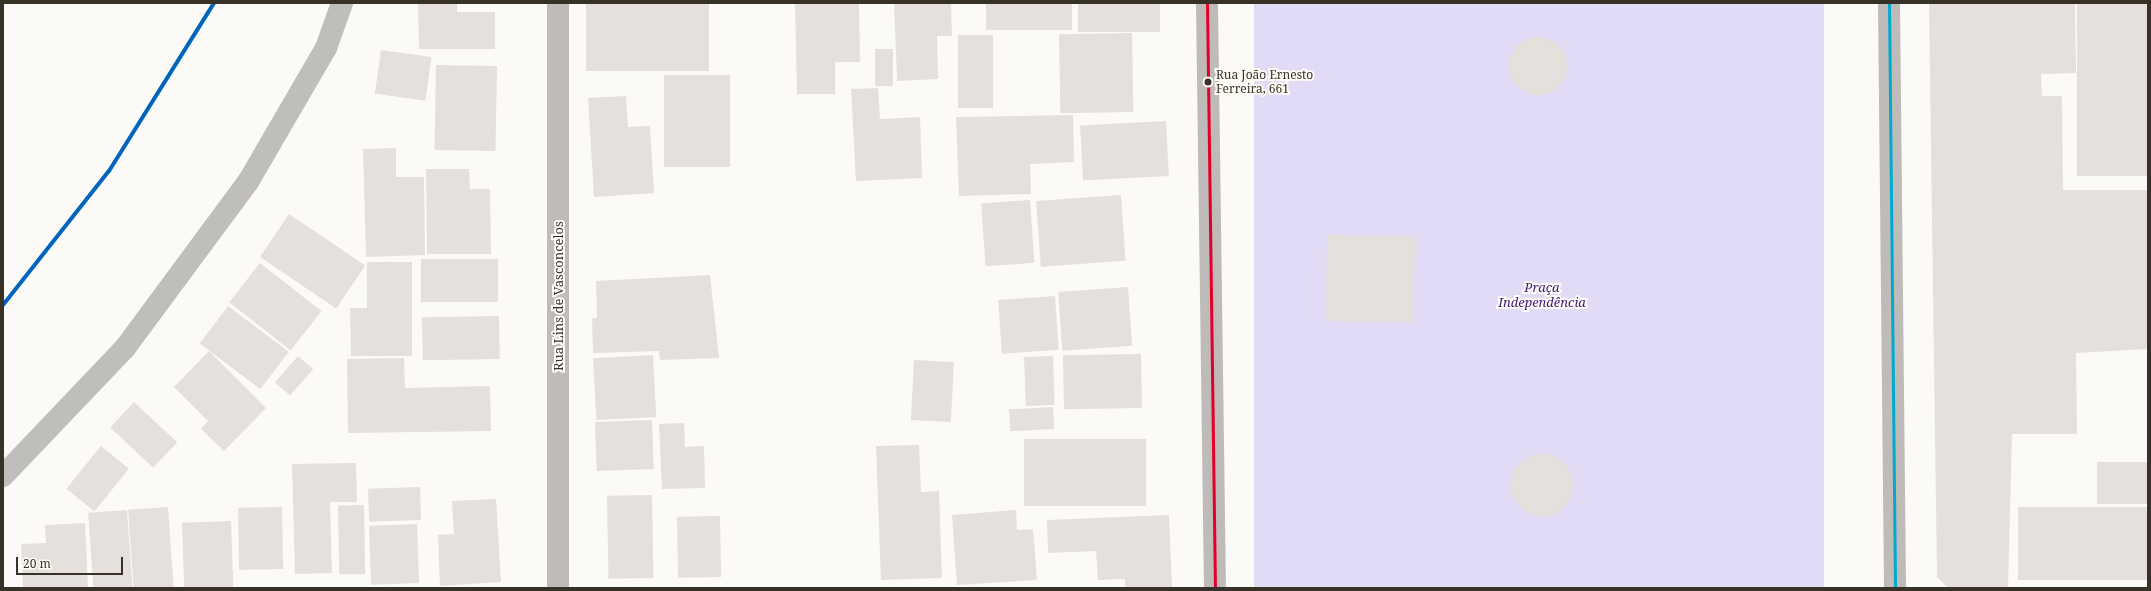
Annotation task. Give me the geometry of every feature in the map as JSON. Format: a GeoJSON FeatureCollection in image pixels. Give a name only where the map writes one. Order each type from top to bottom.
{"type":"FeatureCollection","features":[{"type":"Feature","properties":{"kind":"main road"},"geometry":{"type":"LineString","coordinates":[[3,476],[125,348],[248,182],[326,48],[342,3]]}},
{"type":"Feature","properties":{"kind":"street","name":"Rua Lins de Vasconcelos"},"geometry":{"type":"LineString","coordinates":[[558,3],[558,588]]}},
{"type":"Feature","properties":{"kind":"street"},"geometry":{"type":"LineString","coordinates":[[1207,3],[1215,588]]}},
{"type":"Feature","properties":{"kind":"street"},"geometry":{"type":"LineString","coordinates":[[1889,3],[1895,588]]}},
{"type":"Feature","properties":{"kind":"green space","name":"Praça Independência"},"geometry":{"type":"Polygon","coordinates":[[[1254,3],[1824,3],[1824,588],[1254,588],[1254,3]]]}},
{"type":"Feature","properties":{"kind":"building"},"geometry":{"type":"Polygon","coordinates":[[[418,3],[457,3],[457,12],[495,12],[495,49],[419,49],[418,3]]]}},
{"type":"Feature","properties":{"kind":"building"},"geometry":{"type":"Polygon","coordinates":[[[586,3],[709,3],[709,71],[586,71],[586,3]]]}},
{"type":"Feature","properties":{"kind":"building"},"geometry":{"type":"Polygon","coordinates":[[[795,3],[859,3],[860,62],[835,62],[835,94],[797,94],[795,3]]]}},
{"type":"Feature","properties":{"kind":"building"},"geometry":{"type":"Polygon","coordinates":[[[894,3],[951,3],[952,36],[937,36],[938,79],[897,81],[894,3]]]}},
{"type":"Feature","properties":{"kind":"building"},"geometry":{"type":"Polygon","coordinates":[[[986,3],[1072,3],[1072,30],[986,30],[986,3]]]}},
{"type":"Feature","properties":{"kind":"building"},"geometry":{"type":"Polygon","coordinates":[[[1078,3],[1160,3],[1160,32],[1078,32],[1078,3]]]}},
{"type":"Feature","properties":{"kind":"building"},"geometry":{"type":"Polygon","coordinates":[[[1929,3],[2075,3],[2076,73],[2041,74],[2042,96],[2062,96],[2063,190],[2148,190],[2148,349],[2076,353],[2077,434],[2012,434],[2008,588],[1948,588],[1937,577],[1929,3]]]}},
{"type":"Feature","properties":{"kind":"building"},"geometry":{"type":"Polygon","coordinates":[[[2077,3],[2148,3],[2148,176],[2077,176],[2077,3]]]}},
{"type":"Feature","properties":{"kind":"building"},"geometry":{"type":"Polygon","coordinates":[[[1132,33],[1133,112],[1060,113],[1059,34],[1132,33]]]}},
{"type":"Feature","properties":{"kind":"building"},"geometry":{"type":"Polygon","coordinates":[[[958,35],[993,35],[993,108],[958,108],[958,35]]]}},
{"type":"Feature","properties":{"kind":"building"},"geometry":{"type":"Polygon","coordinates":[[[1532,37],[1544,37],[1554,41],[1563,50],[1567,60],[1567,72],[1559,87],[1544,95],[1532,95],[1522,91],[1513,82],[1509,72],[1509,60],[1513,50],[1522,41],[1532,37]]]}},
{"type":"Feature","properties":{"kind":"building"},"geometry":{"type":"Polygon","coordinates":[[[875,49],[893,49],[893,86],[875,86],[875,49]]]}},
{"type":"Feature","properties":{"kind":"building"},"geometry":{"type":"Polygon","coordinates":[[[381,50],[432,57],[425,101],[375,94],[381,50]]]}},
{"type":"Feature","properties":{"kind":"building"},"geometry":{"type":"Polygon","coordinates":[[[436,65],[497,66],[496,151],[435,150],[436,65]]]}},
{"type":"Feature","properties":{"kind":"building"},"geometry":{"type":"Polygon","coordinates":[[[664,75],[730,75],[730,167],[664,167],[664,75]]]}},
{"type":"Feature","properties":{"kind":"building"},"geometry":{"type":"Polygon","coordinates":[[[878,88],[880,119],[920,117],[922,178],[856,181],[851,89],[878,88]]]}},
{"type":"Feature","properties":{"kind":"building"},"geometry":{"type":"Polygon","coordinates":[[[626,96],[628,127],[650,126],[654,193],[594,197],[588,98],[626,96]]]}},
{"type":"Feature","properties":{"kind":"building"},"geometry":{"type":"Polygon","coordinates":[[[1073,115],[1074,162],[1030,164],[1031,194],[959,196],[956,117],[1073,115]]]}},
{"type":"Feature","properties":{"kind":"building"},"geometry":{"type":"Polygon","coordinates":[[[1166,121],[1169,176],[1083,180],[1080,126],[1166,121]]]}},
{"type":"Feature","properties":{"kind":"building"},"geometry":{"type":"Polygon","coordinates":[[[396,148],[396,177],[424,177],[425,255],[366,257],[363,149],[396,148]]]}},
{"type":"Feature","properties":{"kind":"building"},"geometry":{"type":"Polygon","coordinates":[[[426,169],[469,169],[470,189],[490,189],[491,254],[427,254],[426,169]]]}},
{"type":"Feature","properties":{"kind":"building"},"geometry":{"type":"Polygon","coordinates":[[[1121,195],[1126,261],[1041,267],[1036,201],[1121,195]]]}},
{"type":"Feature","properties":{"kind":"building"},"geometry":{"type":"Polygon","coordinates":[[[1030,200],[1034,263],[986,266],[981,203],[1030,200]]]}},
{"type":"Feature","properties":{"kind":"building"},"geometry":{"type":"Polygon","coordinates":[[[289,214],[365,265],[336,309],[260,257],[289,214]]]}},
{"type":"Feature","properties":{"kind":"building"},"geometry":{"type":"Polygon","coordinates":[[[1327,235],[1415,237],[1413,323],[1325,321],[1327,235]]]}},
{"type":"Feature","properties":{"kind":"building"},"geometry":{"type":"Polygon","coordinates":[[[421,259],[498,259],[498,302],[421,302],[421,259]]]}},
{"type":"Feature","properties":{"kind":"building"},"geometry":{"type":"Polygon","coordinates":[[[367,262],[412,262],[412,356],[351,356],[350,308],[367,308],[367,262]]]}},
{"type":"Feature","properties":{"kind":"building"},"geometry":{"type":"Polygon","coordinates":[[[260,263],[321,311],[291,350],[229,302],[260,263]]]}},
{"type":"Feature","properties":{"kind":"building"},"geometry":{"type":"Polygon","coordinates":[[[710,275],[719,358],[660,360],[659,351],[593,353],[592,318],[597,318],[596,281],[710,275]]]}},
{"type":"Feature","properties":{"kind":"building"},"geometry":{"type":"Polygon","coordinates":[[[1128,287],[1132,346],[1062,351],[1058,292],[1128,287]]]}},
{"type":"Feature","properties":{"kind":"building"},"geometry":{"type":"Polygon","coordinates":[[[1055,296],[1059,350],[1002,354],[998,300],[1055,296]]]}},
{"type":"Feature","properties":{"kind":"building"},"geometry":{"type":"Polygon","coordinates":[[[228,306],[289,352],[260,389],[200,344],[228,306]]]}},
{"type":"Feature","properties":{"kind":"building"},"geometry":{"type":"Polygon","coordinates":[[[499,316],[500,359],[423,360],[422,317],[499,316]]]}},
{"type":"Feature","properties":{"kind":"building"},"geometry":{"type":"Polygon","coordinates":[[[209,351],[266,408],[224,451],[201,429],[208,421],[174,387],[209,351]]]}},
{"type":"Feature","properties":{"kind":"building"},"geometry":{"type":"Polygon","coordinates":[[[1141,354],[1142,408],[1064,409],[1063,355],[1141,354]]]}},
{"type":"Feature","properties":{"kind":"building"},"geometry":{"type":"Polygon","coordinates":[[[653,355],[656,417],[596,420],[593,358],[653,355]]]}},
{"type":"Feature","properties":{"kind":"building"},"geometry":{"type":"Polygon","coordinates":[[[298,356],[313,369],[290,396],[275,382],[298,356]]]}},
{"type":"Feature","properties":{"kind":"building"},"geometry":{"type":"Polygon","coordinates":[[[1053,356],[1055,405],[1026,406],[1024,357],[1053,356]]]}},
{"type":"Feature","properties":{"kind":"building"},"geometry":{"type":"Polygon","coordinates":[[[404,358],[405,388],[490,386],[491,431],[348,433],[347,359],[404,358]]]}},
{"type":"Feature","properties":{"kind":"building"},"geometry":{"type":"Polygon","coordinates":[[[914,360],[954,362],[951,422],[911,420],[914,360]]]}},
{"type":"Feature","properties":{"kind":"building"},"geometry":{"type":"Polygon","coordinates":[[[134,402],[177,442],[153,468],[110,428],[134,402]]]}},
{"type":"Feature","properties":{"kind":"building"},"geometry":{"type":"Polygon","coordinates":[[[1053,407],[1054,429],[1010,431],[1009,409],[1053,407]]]}},
{"type":"Feature","properties":{"kind":"building"},"geometry":{"type":"Polygon","coordinates":[[[652,420],[654,469],[597,471],[595,422],[652,420]]]}},
{"type":"Feature","properties":{"kind":"building"},"geometry":{"type":"Polygon","coordinates":[[[684,423],[685,447],[704,446],[705,488],[662,489],[659,424],[684,423]]]}},
{"type":"Feature","properties":{"kind":"building"},"geometry":{"type":"Polygon","coordinates":[[[1024,439],[1146,439],[1146,506],[1024,506],[1024,439]]]}},
{"type":"Feature","properties":{"kind":"building"},"geometry":{"type":"Polygon","coordinates":[[[919,445],[921,492],[939,491],[942,578],[881,580],[876,446],[919,445]]]}},
{"type":"Feature","properties":{"kind":"building"},"geometry":{"type":"Polygon","coordinates":[[[101,446],[129,469],[94,511],[66,489],[101,446]]]}},
{"type":"Feature","properties":{"kind":"building"},"geometry":{"type":"Polygon","coordinates":[[[1536,454],[1548,454],[1564,463],[1571,473],[1573,485],[1571,497],[1564,507],[1548,516],[1536,516],[1525,511],[1516,502],[1511,491],[1511,479],[1516,468],[1525,459],[1536,454]]]}},
{"type":"Feature","properties":{"kind":"building"},"geometry":{"type":"Polygon","coordinates":[[[2097,462],[2148,462],[2148,504],[2097,504],[2097,462]]]}},
{"type":"Feature","properties":{"kind":"building"},"geometry":{"type":"Polygon","coordinates":[[[356,463],[357,502],[330,502],[332,573],[295,574],[292,464],[356,463]]]}},
{"type":"Feature","properties":{"kind":"building"},"geometry":{"type":"Polygon","coordinates":[[[420,487],[421,520],[369,522],[368,489],[420,487]]]}},
{"type":"Feature","properties":{"kind":"building"},"geometry":{"type":"Polygon","coordinates":[[[652,495],[653,578],[608,579],[607,496],[652,495]]]}},
{"type":"Feature","properties":{"kind":"building"},"geometry":{"type":"Polygon","coordinates":[[[496,499],[501,582],[440,586],[438,535],[454,534],[452,501],[496,499]]]}},
{"type":"Feature","properties":{"kind":"building"},"geometry":{"type":"Polygon","coordinates":[[[338,505],[364,505],[365,574],[339,574],[338,505]]]}},
{"type":"Feature","properties":{"kind":"building"},"geometry":{"type":"Polygon","coordinates":[[[168,507],[174,588],[134,588],[128,510],[168,507]]]}},
{"type":"Feature","properties":{"kind":"building"},"geometry":{"type":"Polygon","coordinates":[[[282,507],[283,569],[239,570],[238,508],[282,507]]]}},
{"type":"Feature","properties":{"kind":"building"},"geometry":{"type":"Polygon","coordinates":[[[2018,507],[2148,507],[2148,580],[2018,580],[2018,507]]]}},
{"type":"Feature","properties":{"kind":"building"},"geometry":{"type":"Polygon","coordinates":[[[127,510],[132,588],[93,588],[88,513],[127,510]]]}},
{"type":"Feature","properties":{"kind":"building"},"geometry":{"type":"Polygon","coordinates":[[[1016,510],[1017,530],[1033,529],[1037,580],[957,585],[952,515],[1016,510]]]}},
{"type":"Feature","properties":{"kind":"building"},"geometry":{"type":"Polygon","coordinates":[[[1169,515],[1172,588],[1125,588],[1125,579],[1098,580],[1096,551],[1048,553],[1047,520],[1169,515]]]}},
{"type":"Feature","properties":{"kind":"building"},"geometry":{"type":"Polygon","coordinates":[[[720,516],[721,577],[678,578],[677,517],[720,516]]]}},
{"type":"Feature","properties":{"kind":"building"},"geometry":{"type":"Polygon","coordinates":[[[231,521],[233,588],[184,588],[182,523],[231,521]]]}},
{"type":"Feature","properties":{"kind":"building"},"geometry":{"type":"Polygon","coordinates":[[[85,523],[88,588],[23,588],[21,544],[46,543],[45,525],[85,523]]]}},
{"type":"Feature","properties":{"kind":"building"},"geometry":{"type":"Polygon","coordinates":[[[417,524],[419,583],[371,585],[369,526],[417,524]]]}},
{"type":"Feature","properties":{"kind":"transit line"},"geometry":{"type":"LineString","coordinates":[[3,305],[109,171],[214,3]]}},
{"type":"Feature","properties":{"kind":"transit line"},"geometry":{"type":"LineString","coordinates":[[1207,3],[1215,588]]}},
{"type":"Feature","properties":{"kind":"transit line"},"geometry":{"type":"LineString","coordinates":[[1889,3],[1895,588]]}},
{"type":"Feature","properties":{"kind":"place","name":"Rua João Ernesto Ferreira, 661"},"geometry":{"type":"Point","coordinates":[1208,82]}}]}
